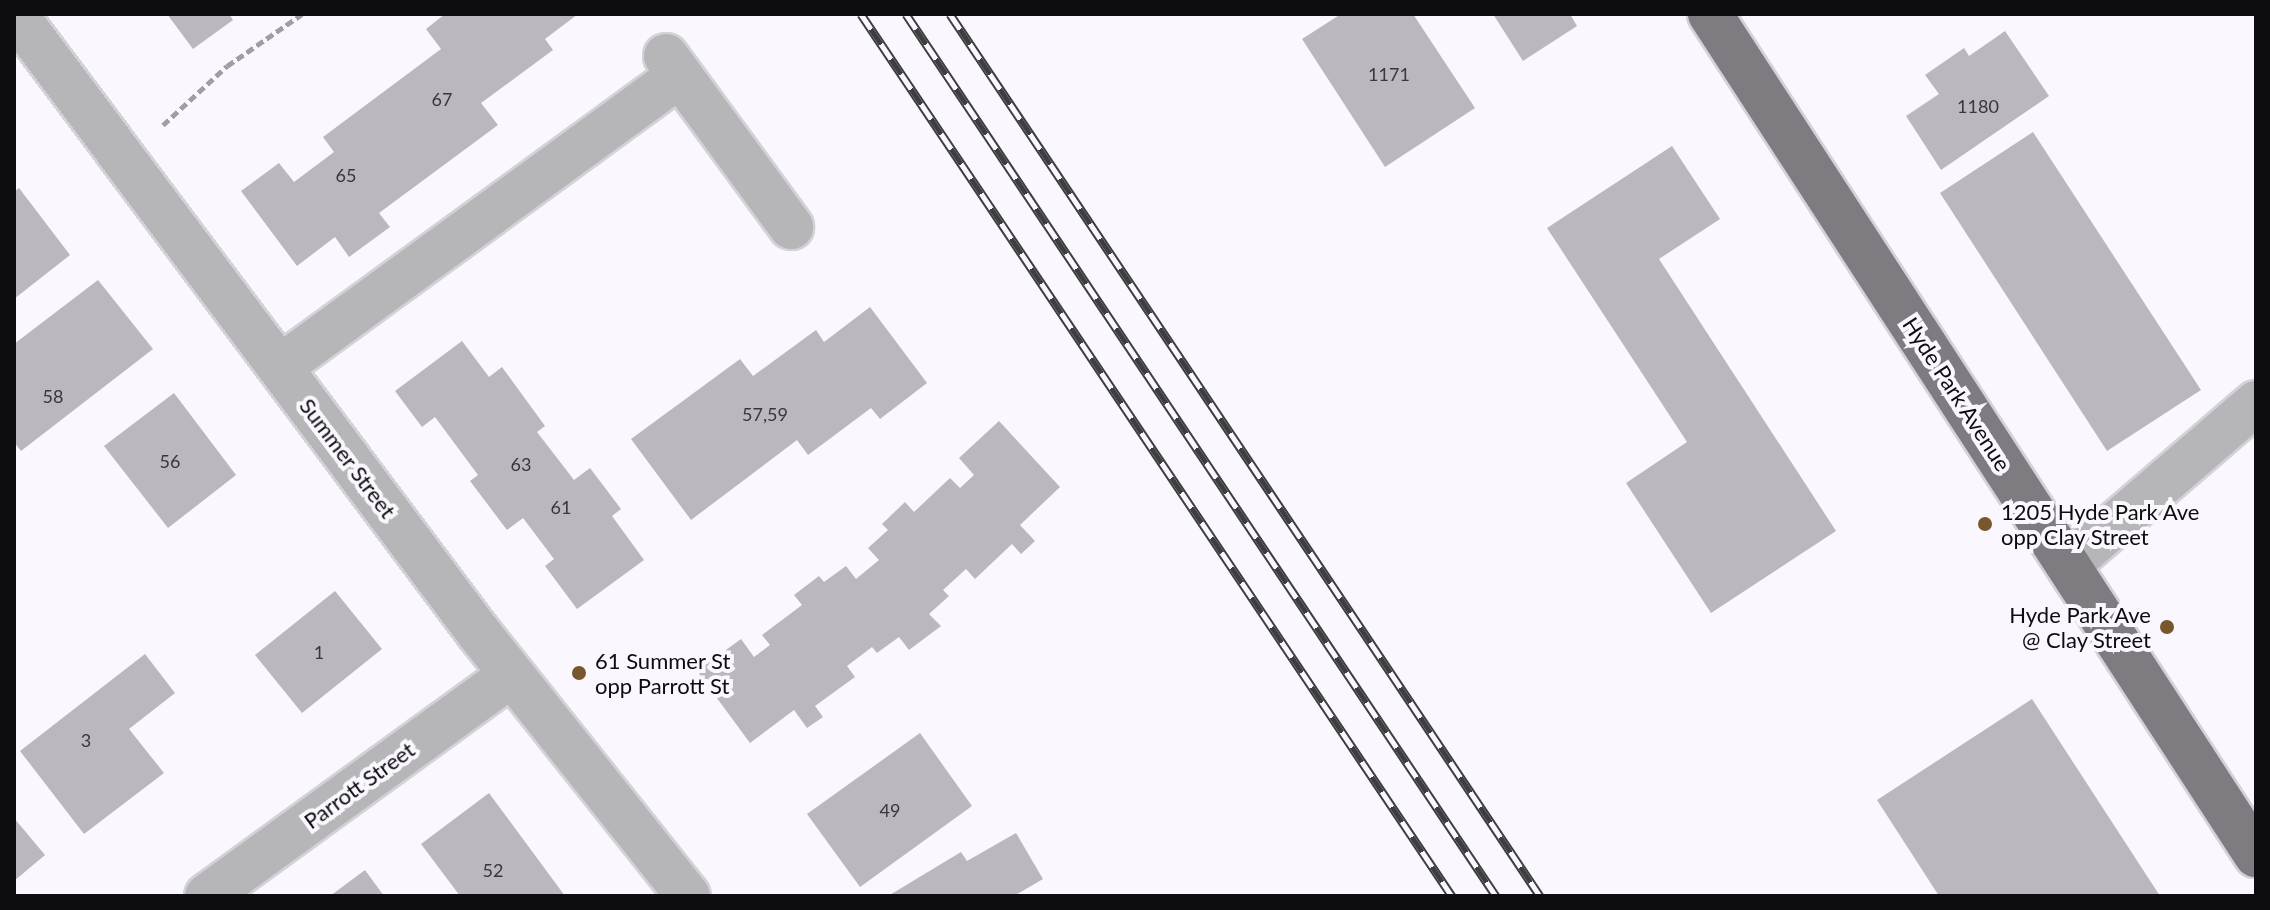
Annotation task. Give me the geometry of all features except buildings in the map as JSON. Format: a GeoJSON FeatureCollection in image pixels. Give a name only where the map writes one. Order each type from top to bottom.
{"type":"FeatureCollection","features":[{"type":"Feature","properties":{"kind":"main road","name":"Hyde Park Avenue"},"geometry":{"type":"LineString","coordinates":[[1710,14],[2256,855]]}},
{"type":"Feature","properties":{"kind":"street","name":"Summer Street"},"geometry":{"type":"LineString","coordinates":[[15,14],[511,675],[688,896]]}},
{"type":"Feature","properties":{"kind":"street"},"geometry":{"type":"LineString","coordinates":[[280,367],[673,66],[791,227]]}},
{"type":"Feature","properties":{"kind":"street"},"geometry":{"type":"LineString","coordinates":[[2069,564],[2256,403]]}},
{"type":"Feature","properties":{"kind":"street","name":"Parrott Street"},"geometry":{"type":"LineString","coordinates":[[207,896],[511,675]]}},
{"type":"Feature","properties":{"kind":"path"},"geometry":{"type":"LineString","coordinates":[[157,131],[227,66],[302,14]]}},
{"type":"Feature","properties":{"kind":"railway"},"geometry":{"type":"LineString","coordinates":[[861,14],[1452,896]]}},
{"type":"Feature","properties":{"kind":"railway"},"geometry":{"type":"LineString","coordinates":[[906,14],[1496,896]]}},
{"type":"Feature","properties":{"kind":"railway"},"geometry":{"type":"LineString","coordinates":[[950,14],[1540,896]]}},
{"type":"Feature","properties":{"kind":"place","name":"1205 Hyde Park Ave opp Clay Street"},"geometry":{"type":"Point","coordinates":[1985,524]}},
{"type":"Feature","properties":{"kind":"place","name":"Hyde Park Ave @ Clay Street"},"geometry":{"type":"Point","coordinates":[2167,627]}},
{"type":"Feature","properties":{"kind":"place","name":"61 Summer St opp Parrott St"},"geometry":{"type":"Point","coordinates":[579,673]}}]}
